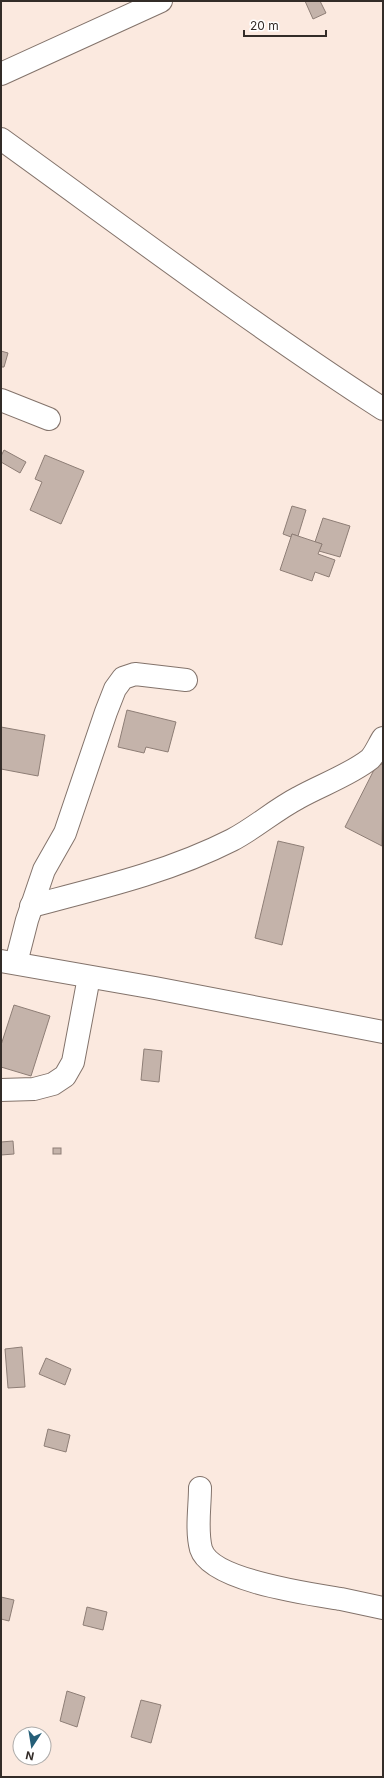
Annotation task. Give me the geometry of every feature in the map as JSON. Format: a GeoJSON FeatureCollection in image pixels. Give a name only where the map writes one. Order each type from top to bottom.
{"type":"FeatureCollection","features":[{"type":"Feature","properties":{"kind":"street"},"geometry":{"type":"LineString","coordinates":[[1,74],[161,1]]}},
{"type":"Feature","properties":{"kind":"street"},"geometry":{"type":"LineString","coordinates":[[1,139],[224,299],[383,410]]}},
{"type":"Feature","properties":{"kind":"street"},"geometry":{"type":"LineString","coordinates":[[1,400],[49,419]]}},
{"type":"Feature","properties":{"kind":"street"},"geometry":{"type":"LineString","coordinates":[[186,680],[135,674],[124,678],[115,690],[106,712],[65,833],[44,870],[8,962],[288,1013],[383,1032]]}},
{"type":"Feature","properties":{"kind":"street"},"geometry":{"type":"LineString","coordinates":[[31,906],[140,877],[197,856],[232,839],[262,822],[291,802],[350,771],[371,758],[383,738]]}},
{"type":"Feature","properties":{"kind":"street"},"geometry":{"type":"LineString","coordinates":[[1,1090],[34,1089],[53,1084],[65,1076],[73,1062],[89,977]]}},
{"type":"Feature","properties":{"kind":"street"},"geometry":{"type":"LineString","coordinates":[[200,1488],[200,1536],[202,1549],[208,1560],[234,1575],[249,1580],[298,1592],[383,1608]]}},
{"type":"Feature","properties":{"kind":"building"},"geometry":{"type":"Polygon","coordinates":[[[305,1],[320,1],[326,13],[313,19],[305,1]]]}},
{"type":"Feature","properties":{"kind":"building"},"geometry":{"type":"Polygon","coordinates":[[[1,351],[8,353],[4,367],[1,367],[1,351]]]}},
{"type":"Feature","properties":{"kind":"building"},"geometry":{"type":"Polygon","coordinates":[[[4,450],[26,462],[20,473],[1,462],[1,456],[4,450]]]}},
{"type":"Feature","properties":{"kind":"building"},"geometry":{"type":"Polygon","coordinates":[[[45,455],[84,471],[61,524],[30,510],[42,482],[35,479],[45,455]]]}},
{"type":"Feature","properties":{"kind":"building"},"geometry":{"type":"Polygon","coordinates":[[[292,506],[306,510],[298,536],[292,534],[291,537],[283,534],[292,506]]]}},
{"type":"Feature","properties":{"kind":"building"},"geometry":{"type":"Polygon","coordinates":[[[323,518],[350,526],[340,557],[319,551],[322,544],[315,542],[323,518]]]}},
{"type":"Feature","properties":{"kind":"building"},"geometry":{"type":"Polygon","coordinates":[[[292,534],[322,544],[318,554],[335,560],[329,577],[315,572],[312,581],[280,570],[292,534]]]}},
{"type":"Feature","properties":{"kind":"building"},"geometry":{"type":"Polygon","coordinates":[[[127,710],[176,722],[168,752],[146,747],[144,753],[118,747],[127,710]]]}},
{"type":"Feature","properties":{"kind":"building"},"geometry":{"type":"Polygon","coordinates":[[[1,727],[45,735],[38,776],[1,769],[1,727]]]}},
{"type":"Feature","properties":{"kind":"building"},"geometry":{"type":"Polygon","coordinates":[[[378,762],[383,765],[382,846],[345,827],[378,762]]]}},
{"type":"Feature","properties":{"kind":"building"},"geometry":{"type":"Polygon","coordinates":[[[278,841],[304,847],[282,945],[255,938],[278,841]]]}},
{"type":"Feature","properties":{"kind":"building"},"geometry":{"type":"Polygon","coordinates":[[[14,1005],[50,1016],[31,1076],[1,1067],[1,1045],[14,1005]]]}},
{"type":"Feature","properties":{"kind":"building"},"geometry":{"type":"Polygon","coordinates":[[[144,1049],[162,1051],[159,1082],[141,1080],[144,1049]]]}},
{"type":"Feature","properties":{"kind":"building"},"geometry":{"type":"Polygon","coordinates":[[[13,1141],[14,1154],[1,1155],[1,1142],[13,1141]]]}},
{"type":"Feature","properties":{"kind":"building"},"geometry":{"type":"Polygon","coordinates":[[[53,1148],[61,1148],[61,1154],[53,1154],[53,1148]]]}},
{"type":"Feature","properties":{"kind":"building"},"geometry":{"type":"Polygon","coordinates":[[[22,1347],[25,1387],[8,1388],[5,1349],[22,1347]]]}},
{"type":"Feature","properties":{"kind":"building"},"geometry":{"type":"Polygon","coordinates":[[[46,1358],[71,1369],[65,1385],[39,1374],[46,1358]]]}},
{"type":"Feature","properties":{"kind":"building"},"geometry":{"type":"Polygon","coordinates":[[[48,1429],[70,1435],[66,1452],[44,1446],[48,1429]]]}},
{"type":"Feature","properties":{"kind":"building"},"geometry":{"type":"Polygon","coordinates":[[[1,1597],[14,1600],[9,1621],[1,1619],[1,1597]]]}},
{"type":"Feature","properties":{"kind":"building"},"geometry":{"type":"Polygon","coordinates":[[[87,1607],[107,1612],[103,1630],[83,1625],[87,1607]]]}},
{"type":"Feature","properties":{"kind":"building"},"geometry":{"type":"Polygon","coordinates":[[[67,1691],[85,1697],[77,1727],[60,1721],[67,1691]]]}},
{"type":"Feature","properties":{"kind":"building"},"geometry":{"type":"Polygon","coordinates":[[[141,1700],[161,1705],[151,1743],[131,1737],[141,1700]]]}}]}
